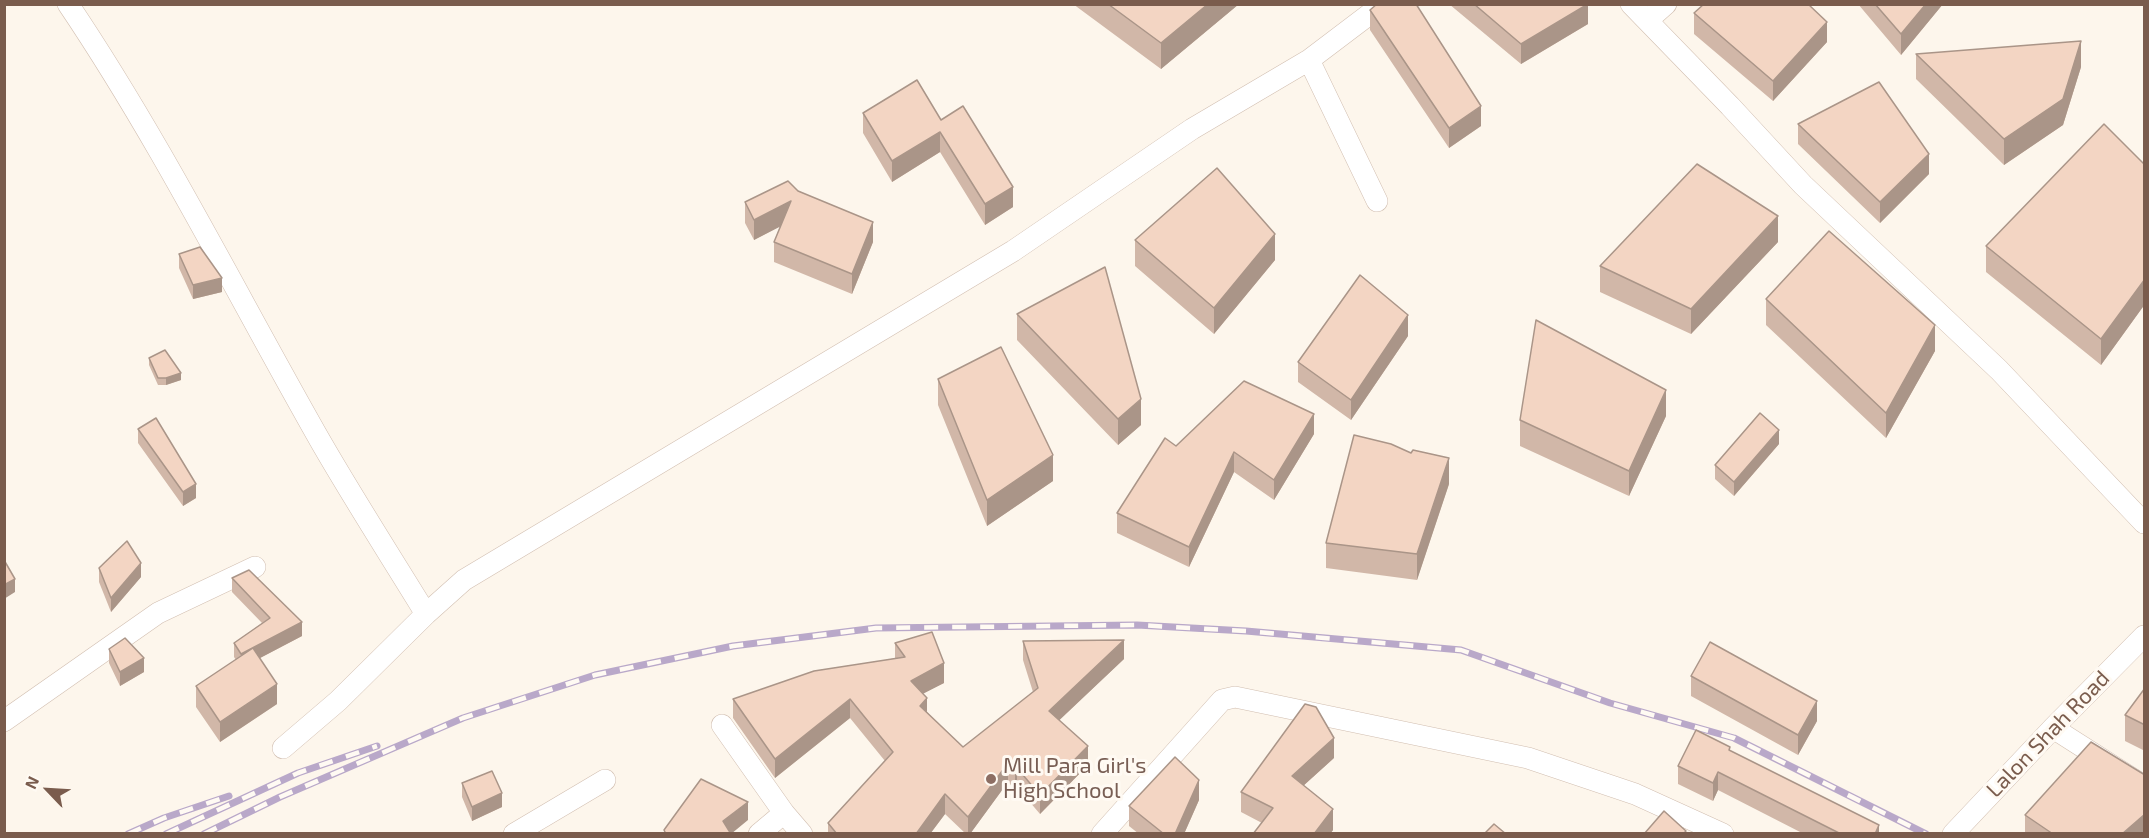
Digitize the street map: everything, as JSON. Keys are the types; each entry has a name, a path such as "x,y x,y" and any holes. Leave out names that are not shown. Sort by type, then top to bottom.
{"street":[{"path":"68,4 105,58 176,178 323,444 426,614"},
{"path":"283,748 338,701 464,580 1013,251 1192,129 1309,60 1383,4"},
{"path":"1631,4 1803,185 1999,370 2145,524"},
{"path":"1648,20 1666,4"},
{"path":"1309,60 1377,201"},
{"path":"4,720 158,613 255,567"},
{"name":"Lalon Shah Road","path":"1953,834 2053,728 2145,636"},
{"path":"1112,830 1222,700 1235,697 1528,758 1635,794 1723,834"},
{"path":"722,725 784,813 802,834"},
{"path":"2053,728 2145,786"},
{"path":"514,834 605,780"},
{"path":"759,834 784,813"}],"building":[{"path":"1108,4 1208,4 1161,43"},
{"path":"1377,4 1416,4 1481,106 1449,128 1370,10"},
{"path":"1474,4 1588,4 1521,44"},
{"path":"1704,4 1808,4 1827,22 1773,81 1694,13"},
{"path":"1875,4 1926,4 1901,34"},
{"path":"2081,41 2063,99 2004,139 1916,54"},
{"path":"917,80 941,120 963,106 1013,187 985,204 940,132 892,161 863,113"},
{"path":"1879,82 1929,154 1880,202 1798,124"},
{"path":"2104,124 2145,165 2145,279 2101,339 1986,246"},
{"path":"1697,164 1778,216 1691,309 1600,266"},
{"path":"1217,168 1275,234 1214,308 1135,240"},
{"path":"788,181 798,191 873,222 852,274 774,242 791,201 754,220 745,202"},
{"path":"1829,231 1935,325 1886,413 1766,299"},
{"path":"200,247 222,278 193,285 179,254"},
{"path":"1105,267 1141,399 1118,419 1017,314"},
{"path":"1360,275 1408,315 1351,400 1298,362"},
{"path":"1536,320 1666,390 1629,471 1520,420"},
{"path":"1001,347 1053,455 987,500 938,379"},
{"path":"165,350 181,373 158,378 149,358"},
{"path":"1244,381 1314,414 1274,480 1234,452 1189,547 1117,513 1165,438 1176,446"},
{"path":"1760,413 1779,430 1734,482 1715,465"},
{"path":"156,418 196,484 183,492 138,429"},
{"path":"1354,435 1391,444 1411,453 1413,450 1449,458 1417,554 1326,543"},
{"path":"127,541 141,563 111,598 99,568"},
{"path":"4,560 15,579 4,585"},
{"path":"249,570 302,622 241,654 234,643 270,618 232,578"},
{"path":"932,632 944,663 911,681 927,698 920,706 963,747 1038,688 1023,641 1124,640 1049,711 1088,746 1040,795 1017,768 1015,770 1008,763 968,817 945,794 916,834 837,834 828,823 893,752 850,699 775,759 733,699 814,671 905,657 895,643"},
{"path":"125,638 144,658 120,672 109,649"},
{"path":"1710,642 1817,701 1798,735 1691,676"},
{"path":"253,648 277,684 220,722 196,686"},
{"path":"2145,688 2145,725 2125,715"},
{"path":"1305,704 1316,707 1334,738 1292,776 1333,809 1314,834 1253,834 1273,808 1241,792"},
{"path":"1696,730 1730,747 1729,750 1879,825 1875,834 1841,834 1718,772 1713,783 1678,766"},
{"path":"2091,742 2145,775 2145,814 2122,834 2053,834 2025,815"},
{"path":"1175,757 1199,780 1175,834 1164,834 1129,806"},
{"path":"492,771 502,793 472,807 462,783"},
{"path":"701,779 748,802 723,821 731,834 666,834 664,830"},
{"path":"1664,811 1686,831 1683,834 1644,834"},
{"path":"1494,824 1506,834 1484,834"}],"railway":[{"path":"204,834 280,797 463,718 595,675 733,646 876,628 1137,625 1246,631 1461,650 1610,703 1734,738 1926,834"},
{"path":"166,834 298,773 377,746"},
{"path":"128,834 164,818 229,796"}],"place":[{"name":"Mill Para Girl's High School","path":"991,779"}]}
